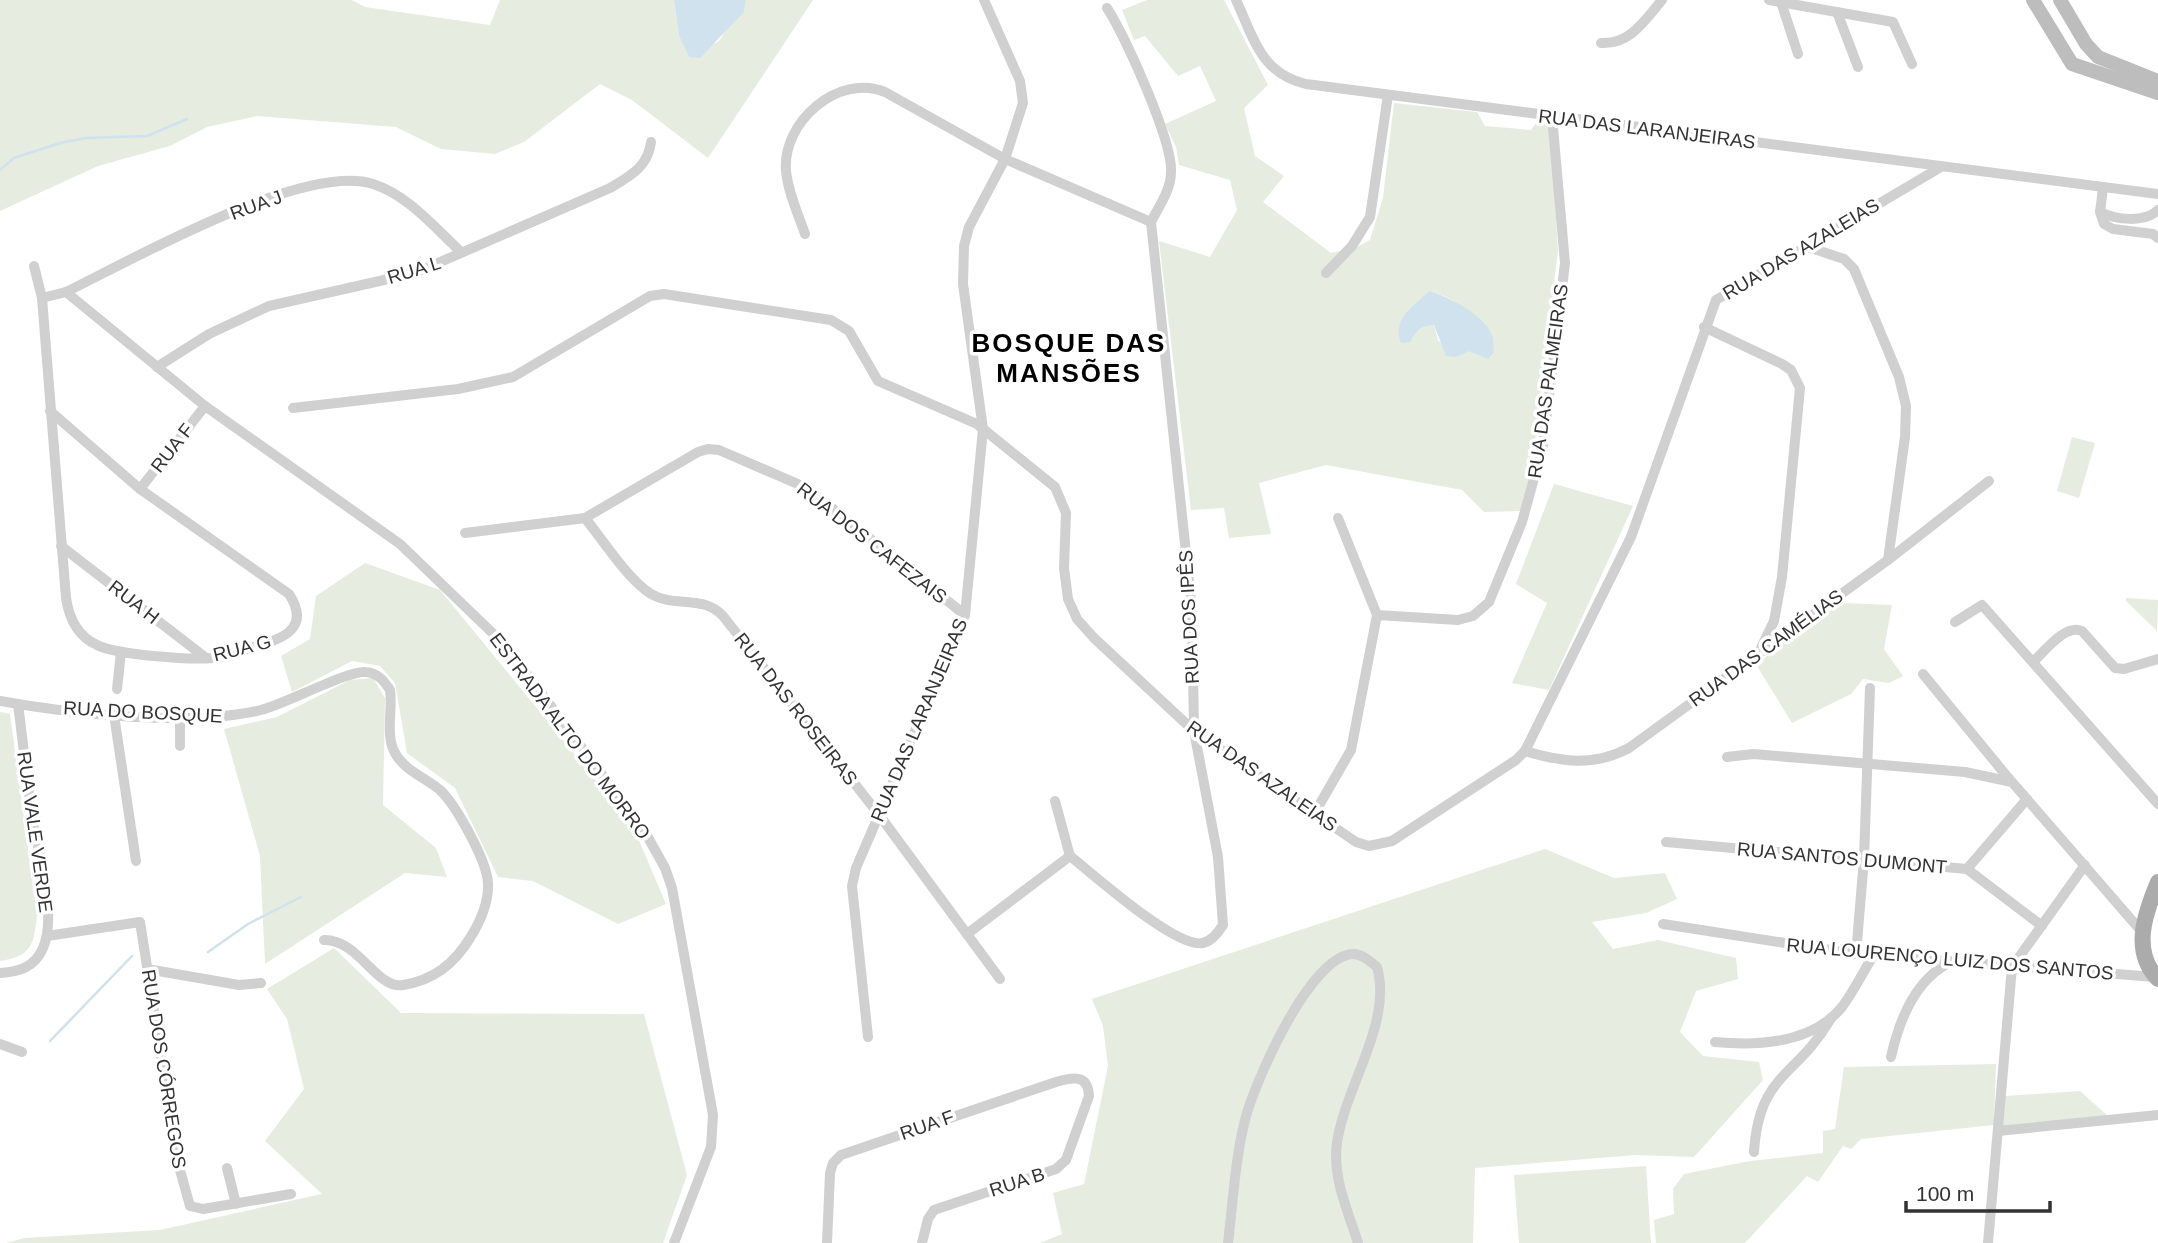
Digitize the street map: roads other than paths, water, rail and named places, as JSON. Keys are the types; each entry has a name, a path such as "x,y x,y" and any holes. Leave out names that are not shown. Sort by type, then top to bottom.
{"main road":[{"path":"2033,0 2072,64 2158,93"},
{"path":"2060,0 2086,44 2098,57 2158,81"},
{"path":"2157,978 2146,960 2142,932 2158,882"}],"street":[{"name":"RUA DAS LARANJEIRAS","path":"868,1037 852,886 856,868 965,615 983,429 962,260 968,227 1005,159 1021,114 1023,93 984,0"},
{"name":"RUA DAS LARANJEIRAS","path":"1236,0 1268,65 1278,74 1306,84 2158,194"},
{"path":"1601,43 1616,42 1630,35 1662,0"},
{"path":"1769,0 1893,22 1912,64"},
{"path":"1781,2 1798,54"},
{"path":"805,234 786,172 788,151 801,121 817,106 853,88 874,88 1005,159 1151,222 1169,183 1171,162 1131,49 1107,8"},
{"path":"1837,12 1858,67"},
{"path":"1326,273 1358,239 1370,217 1388,95"},
{"name":"RUA DAS PALMEIRAS","path":"1377,615 1458,620 1473,616 1489,602 1522,522 1543,446 1565,262 1552,116"},
{"name":"RUA L","path":"157,367 209,334 270,306 415,273 442,264 461,251 610,188 633,174 644,163 650,142"},
{"name":"RUA DAS AZALEIAS","path":"293,408 457,389 513,377 533,368 639,300 664,294 831,320 849,331 878,381 983,429 1046,478 1062,499 1066,513 1064,568 1068,599 1077,620 1194,731 1356,842 1382,845 1415,826 1525,751 1631,537 1704,327 1716,300 1941,167"},
{"name":"RUA J","path":"42,298 66,292 248,206 276,196 351,179 387,189 461,251"},
{"path":"2100,212 2130,218 2156,212 2156,236 2108,227 2101,220 2100,212 2103,188"},
{"path":"2127,231 2130,218"},
{"name":"RUA DOS IPÊS","path":"1070,856 1157,926 1195,943 1211,939 1223,925 1223,898 1194,731 1192,610 1151,222"},
{"path":"1805,246 1844,259 1854,269 1904,392 1905,437 1888,561"},
{"name":"RUA G","path":"34,266 42,298 50,411 61,546 66,598 73,623 98,646 121,652 206,658 224,656 286,636 296,622 294,602 280,586 140,489 50,411"},
{"name":"ESTRADA ALTO DO MORRO","path":"66,292 205,406 400,544 506,646 655,848 672,888 700,1058 713,1115 711,1147 674,1243"},
{"path":"1704,327 1782,364 1796,378 1800,388 1782,578 1774,621 1759,652"},
{"name":"RUA F","path":"140,489 205,406"},
{"name":"RUA DOS CAFEZAIS","path":"465,533 585,518 698,453 708,449 719,450 807,488 965,615"},
{"name":"RUA DAS CAMÉLIAS","path":"1525,751 1571,762 1592,761 1618,754 1888,561 1989,481"},
{"name":"RUA DAS ROSEIRAS","path":"585,518 637,581 653,595 699,602 715,608 880,816 1000,979"},
{"path":"1314,814 1351,750 1377,615 1338,518"},
{"name":"RUA H","path":"61,546 206,658"},
{"path":"1955,622 1982,605 2158,804"},
{"path":"2034,661 2067,631 2075,628 2082,631 2115,668 2124,669 2158,659"},
{"path":"117,689 121,652"},
{"name":"RUA DO BOSQUE","path":"0,701 114,715 231,716 263,710 357,672 376,675 390,690 391,745 397,756 441,792 456,809 487,875 487,897 474,931 454,962 441,972 412,983 400,986 390,982 345,944 324,940"},
{"path":"1923,674 2142,932"},
{"path":"1856,954 1864,859 1870,688"},
{"name":"RUA VALE VERDE","path":"0,973 17,971 31,965 39,956 47,936 46,901 18,704"},
{"path":"114,715 136,861"},
{"path":"180,716 180,746"},
{"path":"1727,757 1754,754 1965,772 2012,782"},
{"path":"1967,869 2027,799"},
{"path":"967,933 1070,856 1055,801"},
{"name":"RUA SANTOS DUMONT","path":"1666,842 1967,869 2042,926"},
{"path":"1988,1243 2012,967 2085,865"},
{"name":"RUA DOS CÓRREGOS","path":"47,936 140,922 187,1200 194,1209 291,1194"},
{"name":"RUA LOURENÇO LUIZ DOS SANTOS","path":"1663,924 1873,956 2157,978"},
{"path":"1228,1243 1245,1122 1256,1083 1276,1040 1321,974 1341,959 1353,954 1366,958 1377,967 1382,1000 1345,1105 1337,1144 1339,1181 1358,1243"},
{"path":"1754,1152 1756,1125 1768,1094 1784,1072 1812,1048 1873,956"},
{"path":"1891,1057 1901,1024 1920,987 1934,971 1952,962"},
{"path":"147,969 239,985 261,983"},
{"path":"1715,1042 1743,1044 1790,1039 1815,1030 1831,1018"},
{"path":"0,1044 22,1052"},
{"name":"RUA F","path":"827,1243 830,1173 833,1163 841,1155 1074,1077 1084,1080 1089,1096"},
{"name":"RUA B","path":"922,1243 928,1219 934,1210 1056,1169 1066,1160 1089,1096"},
{"path":"1997,1131 2158,1115"},
{"path":"227,1168 236,1204"}],"water":[{"path":"674,0 746,0 744,12 700,58 689,57 679,36"},
{"path":"1429,291 1465,307 1488,328 1493,337 1494,352 1488,359 1469,351 1456,357 1446,356 1434,325 1419,330 1410,342 1401,343 1401,320"}],"waterway":[{"path":"0,170 14,158 60,143 86,138 147,136 187,119"},
{"path":"208,952 248,924 301,897"},
{"path":"50,1041 132,956"}],"district":[{"name":"BOSQUE DAS MANSÕES","path":"1069,358"}]}
